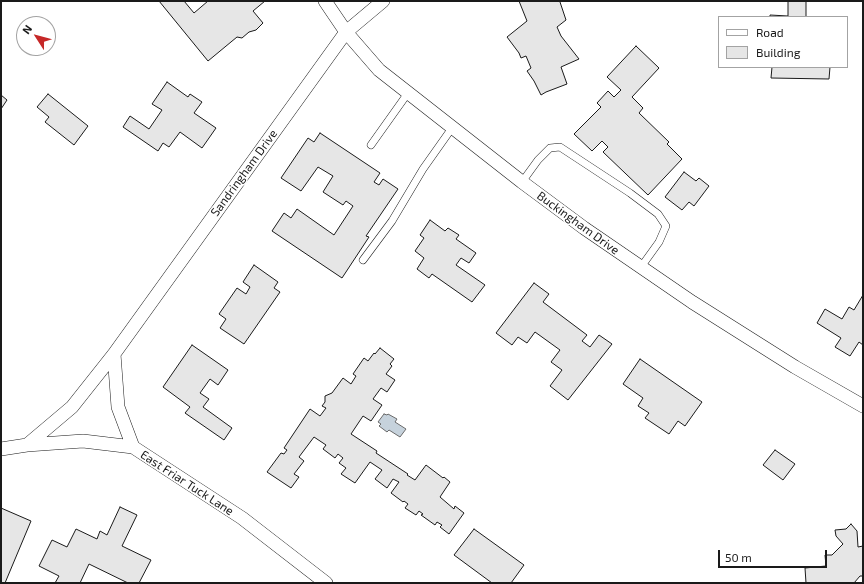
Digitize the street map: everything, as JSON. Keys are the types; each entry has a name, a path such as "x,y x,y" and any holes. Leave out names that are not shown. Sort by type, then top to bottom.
{"street":[{"name":"Buckingham Drive","path":"325,1 346,32 379,70 522,182 584,228 692,302 795,367 863,406"},
{"name":"Sandringham Drive","path":"72,407 114,354 346,32 383,1"},
{"path":"114,354 118,407 133,447"},
{"name":"East Friar Tuck Lane","path":"27,445 72,407"},
{"name":"East Friar Tuck Lane","path":"1,450 27,445 83,441 133,447 242,518 326,583"}],"lane":[{"path":"371,145 408,93"},
{"path":"364,260 392,221 423,169 452,128"},
{"path":"522,182 538,160 550,148 560,146 630,193 658,214 666,226 659,242 641,268"}],"shaded area":[{"path":"384,414 388,414 397,419 395,422 406,429 400,437 389,430 387,432 379,426 381,424 378,422"}],"building":[{"path":"159,1 184,1 194,13 208,1 265,1 253,11 263,23 256,30 249,32 242,38 237,37 208,61"},
{"path":"519,1 561,1 560,2 566,20 557,27 561,36 579,59 561,67 567,84 541,95 527,71 531,68 526,56 521,58 507,37 527,21"},
{"path":"788,1 806,1 806,16 788,16"},
{"path":"636,46 659,68 632,97 643,108 639,113 669,142 667,144 682,159 648,195 603,152 608,147 602,141 592,151 574,134 601,107 597,103 608,91 614,97 621,90 607,77"},
{"path":"772,68 830,68 829,79 771,78"},
{"path":"167,82 188,97 190,94 202,102 194,113 216,128 202,148 180,132 169,147 163,143 158,151 123,127 130,116 149,129 162,110 152,104"},
{"path":"48,94 88,126 74,145 45,122 49,117 37,107"},
{"path":"1,95 7,100 1,109"},
{"path":"320,133 380,173 374,182 379,185 383,179 398,189 366,236 369,237 342,278 272,231 284,213 291,218 297,209 334,235 353,206 346,201 343,205 323,192 333,176 318,167 301,191 281,178 308,138 314,142"},
{"path":"684,172 696,181 699,178 709,186 694,206 689,202 682,210 665,197"},
{"path":"430,220 445,231 448,228 459,235 456,239 476,253 469,263 461,258 456,265 485,285 472,302 432,274 429,278 417,269 424,258 415,251 424,238 420,235"},
{"path":"254,265 278,282 274,288 280,292 244,344 220,328 226,319 219,314 237,288 246,294 250,287 243,282"},
{"path":"534,283 549,294 543,302 587,335 582,341 590,347 599,335 612,344 568,400 550,386 562,370 551,362 560,350 535,332 527,343 518,337 512,345 496,333"},
{"path":"863,295 863,345 859,342 850,356 835,347 841,338 817,323 825,309 842,319 849,307 854,310"},
{"path":"192,345 228,370 218,385 210,379 200,393 209,399 203,407 232,428 224,440 185,413 190,407 163,387"},
{"path":"380,348 394,359 390,364 392,366 386,374 395,380 387,392 381,388 373,399 382,405 371,421 363,416 351,434 377,451 376,453 415,480 426,465 450,482 440,497 454,509 455,506 464,513 449,534 440,527 442,525 437,522 435,525 421,515 423,514 419,511 416,515 405,508 408,504 391,493 399,482 393,479 387,488 375,479 382,470 370,462 355,483 341,474 346,468 339,463 343,458 338,454 335,458 323,449 326,445 314,437 299,457 304,461 294,474 299,477 291,488 267,472 281,453 284,454 287,450 284,448 310,409 320,416 326,408 322,406 325,402 325,396 332,393 343,378 351,384 356,376 353,374 364,358 368,361"},
{"path":"640,359 702,402 685,426 678,421 669,434 645,418 649,413 638,406 643,398 623,384"},
{"path":"775,450 795,464 783,480 763,465"},
{"path":"120,507 137,515 122,546 151,560 139,583 128,583 89,564 80,583 55,583 59,576 39,566 52,540 67,547 76,529 97,539 100,531 107,535"},
{"path":"1,508 31,521 5,583 1,583"},
{"path":"851,524 857,531 858,547 863,546 863,576 860,576 854,583 806,583 805,568 826,566 825,555 832,555 843,544 836,536 835,530 846,529"},
{"path":"474,529 524,565 511,583 492,583 454,555"}]}
